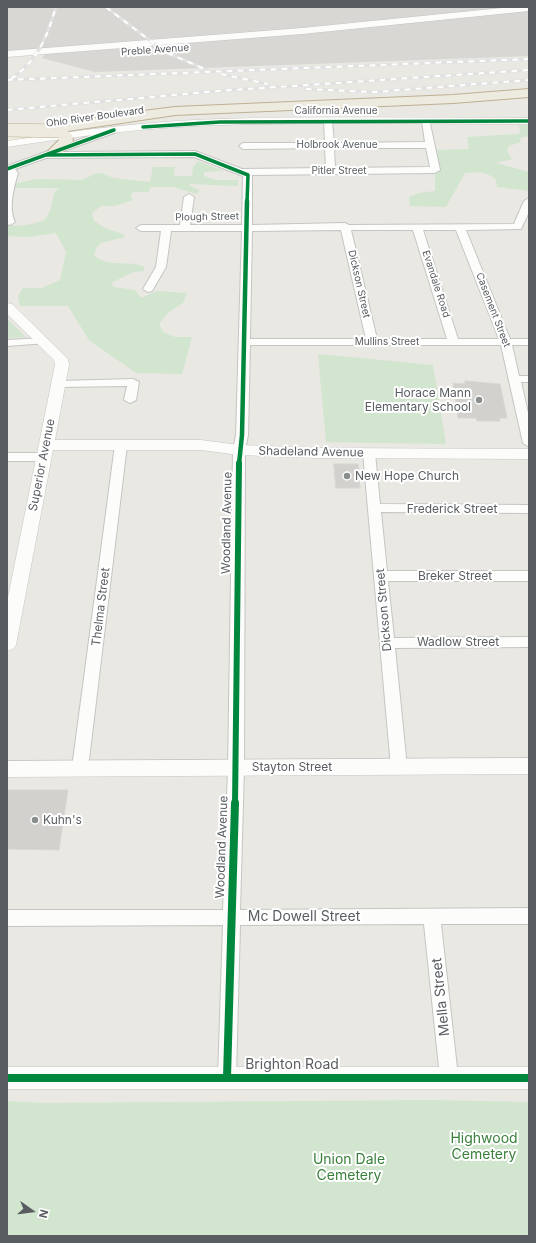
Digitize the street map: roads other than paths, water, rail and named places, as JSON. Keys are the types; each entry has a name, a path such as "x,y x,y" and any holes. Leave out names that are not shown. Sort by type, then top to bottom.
{"highway":[{"path":"7,123 107,111 182,106 427,96 529,89"},
{"path":"7,137 110,119 175,111 453,99 529,93"},
{"name":"Ohio River Boulevard","path":"7,130 89,117 182,106"},
{"path":"7,130 62,133 143,127"},
{"path":"50,153 66,141 62,133"}],"street":[{"name":"Preble Avenue","path":"7,61 27,56 175,46 477,10 529,8"},
{"name":"Preble Avenue","path":"7,54 27,56"},
{"path":"328,121 331,171"},
{"path":"426,121 431,145"},
{"name":"California Avenue","path":"7,144 62,133 220,122 529,121"},
{"path":"8,169 114,130"},
{"name":"Holbrook Avenue","path":"243,146 431,145"},
{"name":"Pitler Street","path":"242,172 435,170 431,145"},
{"path":"50,153 195,154 242,172"},
{"path":"8,169 14,173 8,192 8,218 10,222"},
{"name":"Woodland Avenue","path":"227,1077 236,768 239,450 242,435 248,177 242,172"},
{"path":"185,227 189,197"},
{"name":"Plough Street","path":"141,228 345,226 518,227 529,202"},
{"name":"Dickson Street","path":"345,226 372,342"},
{"name":"Evandale Road","path":"417,226 454,342"},
{"name":"Casement Street","path":"460,227 506,342 529,443"},
{"path":"148,289 161,267 166,228"},
{"name":"Superior Avenue","path":"7,307 61,359 62,365 7,645"},
{"path":"7,343 43,341"},
{"name":"Mullins Street","path":"244,342 529,342"},
{"path":"515,380 529,380"},
{"path":"58,384 133,382 130,400"},
{"name":"Shadeland Avenue","path":"7,457 44,451 122,445 201,445 239,450 369,453 529,454"},
{"name":"Thelma Street","path":"80,768 122,445"},
{"name":"Dickson Street","path":"369,453 399,767"},
{"name":"Frederick Street","path":"375,508 529,509"},
{"name":"Breker Street","path":"381,576 529,576"},
{"name":"Wadlow Street","path":"387,643 529,642"},
{"name":"Stayton Street","path":"7,769 529,766"},
{"name":"Mc Dowell Street","path":"7,918 529,916"},
{"name":"Mella Street","path":"432,917 450,1077"},
{"name":"Brighton Road","path":"7,1078 529,1078"}],"railway":[{"path":"11,79 35,56 45,39 56,7"},
{"path":"106,7 165,52 207,70"},
{"path":"7,80 529,59"},
{"path":"7,110 218,91 529,70"},
{"path":"221,74 268,84"},
{"path":"306,89 375,92 529,80"}],"place":[{"name":"Horace Mann Elementary School","path":"479,400"},
{"name":"New Hope Church","path":"347,476"},
{"name":"Kuhn's","path":"35,820"}],"park label":[{"name":"Highwood Cemetery","path":"484,1148"},
{"name":"Union Dale Cemetery","path":"349,1168"}]}
